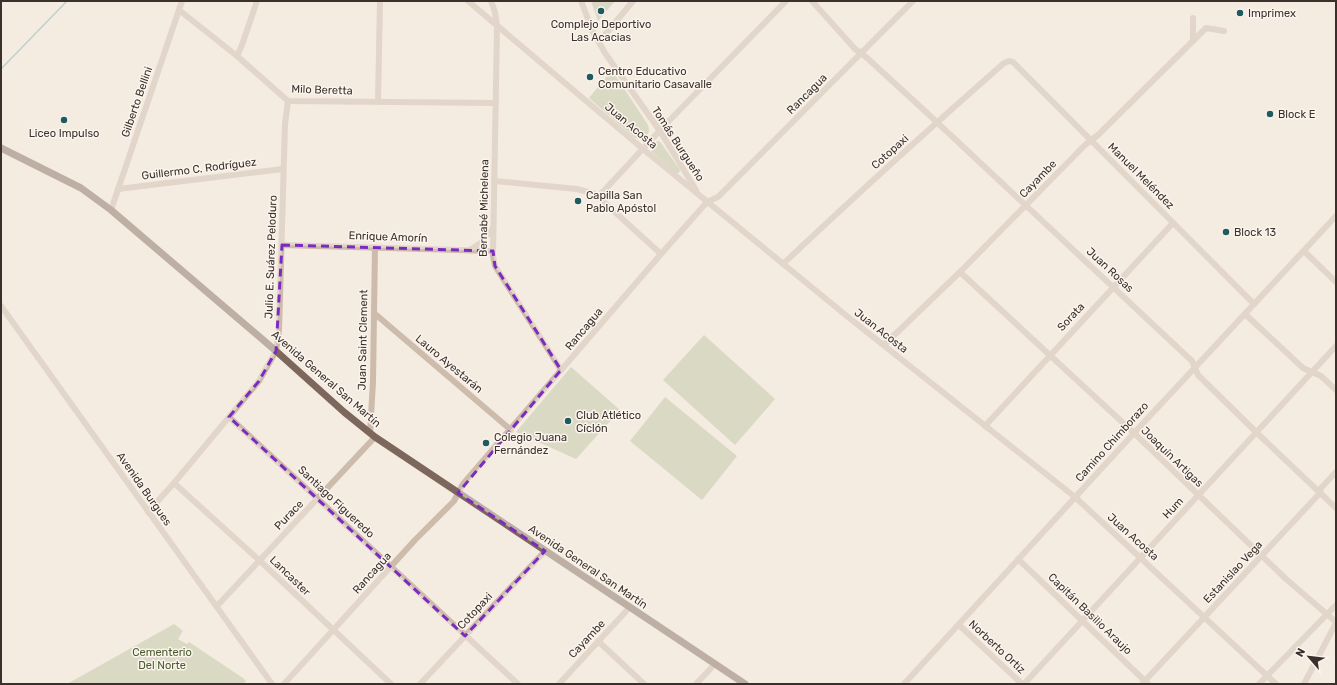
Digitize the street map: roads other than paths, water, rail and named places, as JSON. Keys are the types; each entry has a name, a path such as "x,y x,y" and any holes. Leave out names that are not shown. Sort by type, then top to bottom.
{"main road":[{"name":"Avenida General San Martín","path":"1,148 82,188 111,210 276,351 344,412 373,435 629,608 745,684"}],"street":[{"name":"Gilberto Bellini","path":"111,210 182,1"},
{"path":"237,56 258,1"},
{"path":"378,101 380,1"},
{"name":"Juan Acosta","path":"468,1 707,202 848,317 1075,498 1141,557 1276,684"},
{"name":"Bernabé Michelena","path":"491,1 498,26 493,256 495,266 561,370"},
{"name":"Tomás Burgueño","path":"581,1 593,32 599,42 660,131 698,194"},
{"path":"599,42 633,1"},
{"path":"599,196 786,1"},
{"name":"Juan Rosas","path":"812,1 855,49 937,122 1192,361 1198,375 1336,508"},
{"name":"Rancagua","path":"284,684 391,567 454,501 463,484 707,202 718,197 913,1"},
{"name":"Milo Beretta","path":"179,10 237,56 288,101 496,103"},
{"path":"1192,41 1193,18"},
{"name":"Cayambe","path":"884,345 960,272 1085,145 1098,136 1206,28 1224,31"},
{"name":"Cotopaxi","path":"783,264 842,208 1004,63 1009,61 1013,62"},
{"name":"Manuel Meléndez","path":"1013,62 1254,304"},
{"name":"Julio E. Suárez Peloduro","path":"148,512 259,381 276,351 279,330 285,124 288,101"},
{"name":"Guillermo C. Rodríguez","path":"118,189 284,169"},
{"path":"494,181 576,189 591,192 599,196 661,254"},
{"name":"Camino Chimborazo","path":"904,684 1134,433 1336,216"},
{"name":"Sorata","path":"985,426 1113,286 1173,223"},
{"path":"470,250 482,242 494,228"},
{"name":"Enrique Amorín","path":"282,245 493,250"},
{"name":"Juan Saint Clement","path":"373,435 375,247"},
{"path":"1304,251 1336,282"},
{"name":"Joaquín Artigas","path":"960,272 1134,433 1262,556 1336,623"},
{"name":"Avenida Burgues","path":"1,306 272,684"},
{"name":"Lauro Ayestarán","path":"374,313 511,430"},
{"path":"1245,314 1303,368 1321,376 1336,390"},
{"name":"Hum","path":"1023,684 1336,346"},
{"name":"Santiago Figueredo","path":"229,417 518,684"},
{"name":"Purace","path":"217,606 318,499 373,435"},
{"name":"Estanislao Vega","path":"1145,683 1320,493 1321,488 1336,472"},
{"name":"Lancaster","path":"174,483 259,560 391,684"},
{"name":"Cotopaxi","path":"420,684 545,551"},
{"name":"Capitán Basilio Araujo","path":"1018,559 1145,683"},
{"path":"1259,684 1336,605"},
{"name":"Cayambe","path":"559,684 629,608"},
{"path":"1304,684 1336,623"},
{"name":"Norberto Ortiz","path":"959,625 1023,684"},
{"path":"598,641 644,684"},
{"path":"696,684 715,664"}],"waterway":[{"path":"1,69 67,1"},
{"path":"1,680 2,684"}],"place":[{"name":"Complejo Deportivo Las Acacias","path":"601,11"},
{"name":"Imprimex","path":"1240,13"},
{"name":"Centro Educativo Comunitario Casavalle","path":"590,77"},
{"name":"Block E","path":"1270,114"},
{"name":"Liceo Impulso","path":"64,120"},
{"name":"Capilla San Pablo Apóstol","path":"578,201"},
{"name":"Block 13","path":"1226,232"},
{"name":"Club Atlético Cíclón","path":"568,421"},
{"name":"Colegio Juana Fernández","path":"486,443"}],"park label":[{"name":"Cementerio Del Norte","path":"162,658"}]}
